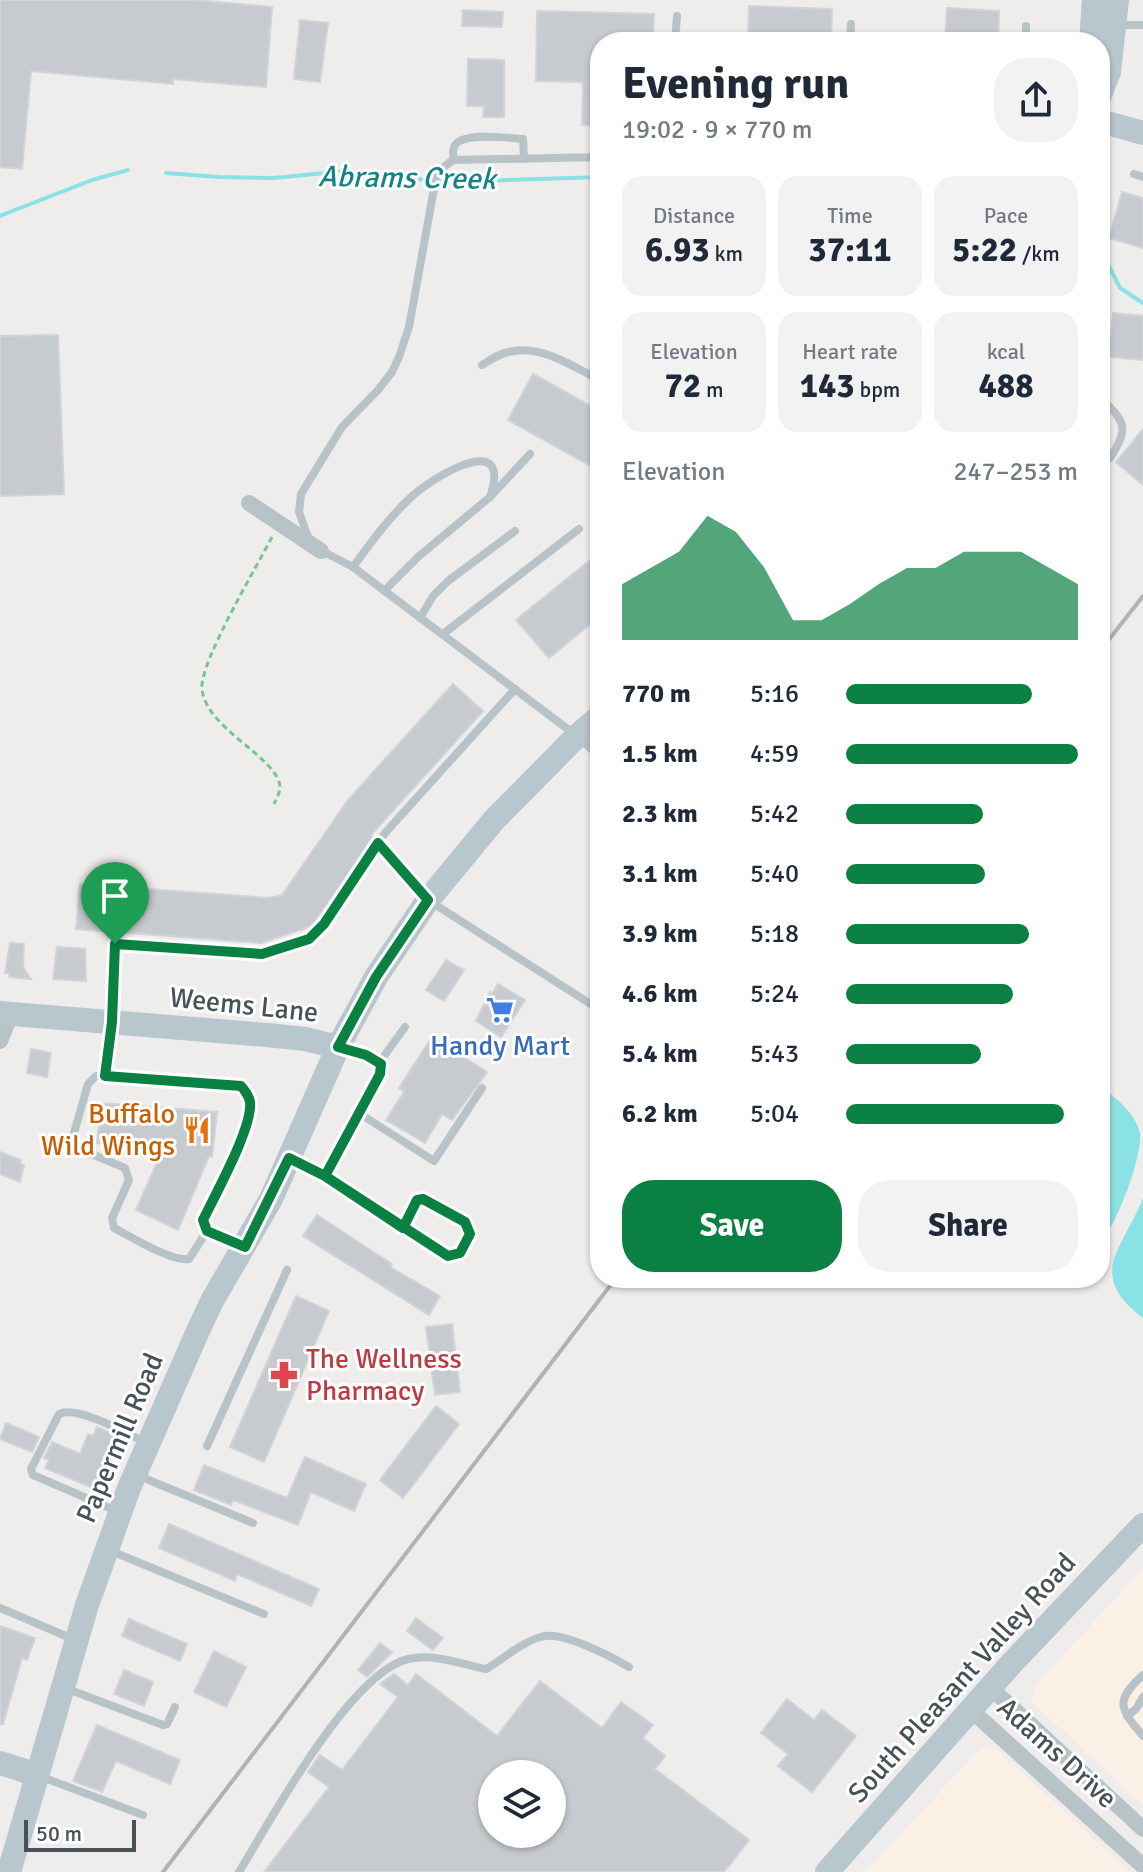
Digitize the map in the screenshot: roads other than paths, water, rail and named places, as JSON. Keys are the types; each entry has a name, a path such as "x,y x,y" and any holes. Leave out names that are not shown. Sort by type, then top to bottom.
{"main road":[{"path":"1092,32 1094,0"},
{"path":"1110,63 1117,0"},
{"path":"1110,124 1143,133"},
{"name":"Papermill Road","path":"9,1872 77,1641 120,1512 212,1301 245,1247 338,1047 376,977 428,900 494,820 590,725"},
{"name":"Weems Lane","path":"6,1014 267,1035 338,1047"},
{"name":"South Pleasant Valley Road","path":"827,1872 991,1688 1143,1525"},
{"path":"0,1763 38,1775"}],"street":[{"path":"249,503 321,551"},
{"path":"0,1041 6,1014"},
{"name":"Adams Drive","path":"991,1688 1143,1829"},
{"name":"Adams Drive","path":"971,1710 1143,1866"}],"lane":[{"path":"676,32 677,16"},
{"path":"851,24 851,32"},
{"path":"1114,25 1143,25"},
{"path":"1026,26 1026,32"},
{"path":"453,160 454,146 460,139 471,137 523,139 524,159"},
{"path":"590,157 453,160 437,172 409,327 399,357 378,390 342,427 301,494 298,506 302,528 321,551 353,567 590,748"},
{"path":"482,365 506,352 526,350 546,353 590,375"},
{"path":"1110,408 1124,427 1122,439 1110,458"},
{"path":"384,591 418,557 490,497 530,454"},
{"path":"353,567 408,500 425,485 450,471 480,460 489,463 496,476 490,497"},
{"path":"443,634 579,529"},
{"path":"420,618 433,596 448,581 515,531"},
{"path":"105,1076 112,1022 115,944 262,954 309,939 324,924 378,843 515,689"},
{"path":"378,843 428,900 590,1004"},
{"path":"325,1176 380,1074 379,1063 405,1027"},
{"path":"338,1047 366,1055 379,1063"},
{"path":"207,1231 186,1260 114,1228 112,1218 129,1174 125,1168 82,1150 72,1140 88,1084 96,1076 241,1086 251,1106 244,1130 203,1220 207,1231 245,1247"},
{"path":"357,1112 434,1161 482,1088"},
{"path":"289,1158 325,1176 403,1228 448,1256 460,1253 470,1234 465,1222 423,1199 417,1200 403,1228"},
{"path":"207,1446 287,1270"},
{"path":"120,1512 33,1475 31,1469 59,1414 66,1411 82,1414 148,1443"},
{"path":"135,1475 253,1523"},
{"path":"106,1549 264,1614"},
{"path":"0,1608 77,1641"},
{"path":"239,1872 295,1777 322,1739 389,1667 407,1659 433,1657 486,1669 537,1637 551,1635 606,1654 629,1667"},
{"path":"1143,1675 1125,1692 1123,1706 1143,1736"},
{"path":"64,1687 163,1725 167,1724 175,1707"},
{"path":"1130,1720 1143,1697"},
{"path":"1130,1720 1143,1708"},
{"path":"1130,1720 1143,1717"},
{"path":"38,1775 143,1815"}],"water":[{"path":"1110,1093 1129,1112 1140,1133 1137,1158 1127,1191 1110,1228"},
{"path":"1143,1198 1143,1318 1116,1288 1112,1274 1119,1247"}],"waterway":[{"name":"Abrams Creek","path":"0,216 92,180 128,170"},
{"name":"Abrams Creek","path":"166,173 274,178 345,171 444,182 590,177"},
{"name":"Abrams Creek","path":"1110,268 1120,288 1143,303"}],"railway":[{"path":"1110,638 1143,596"},
{"path":"163,1872 608,1288"}],"place":[{"name":"Handy Mart","path":"500,1010"},
{"name":"Buffalo Wild Wings","path":"197,1130"},
{"name":"The Wellness Pharmacy","path":"284,1375"}]}
